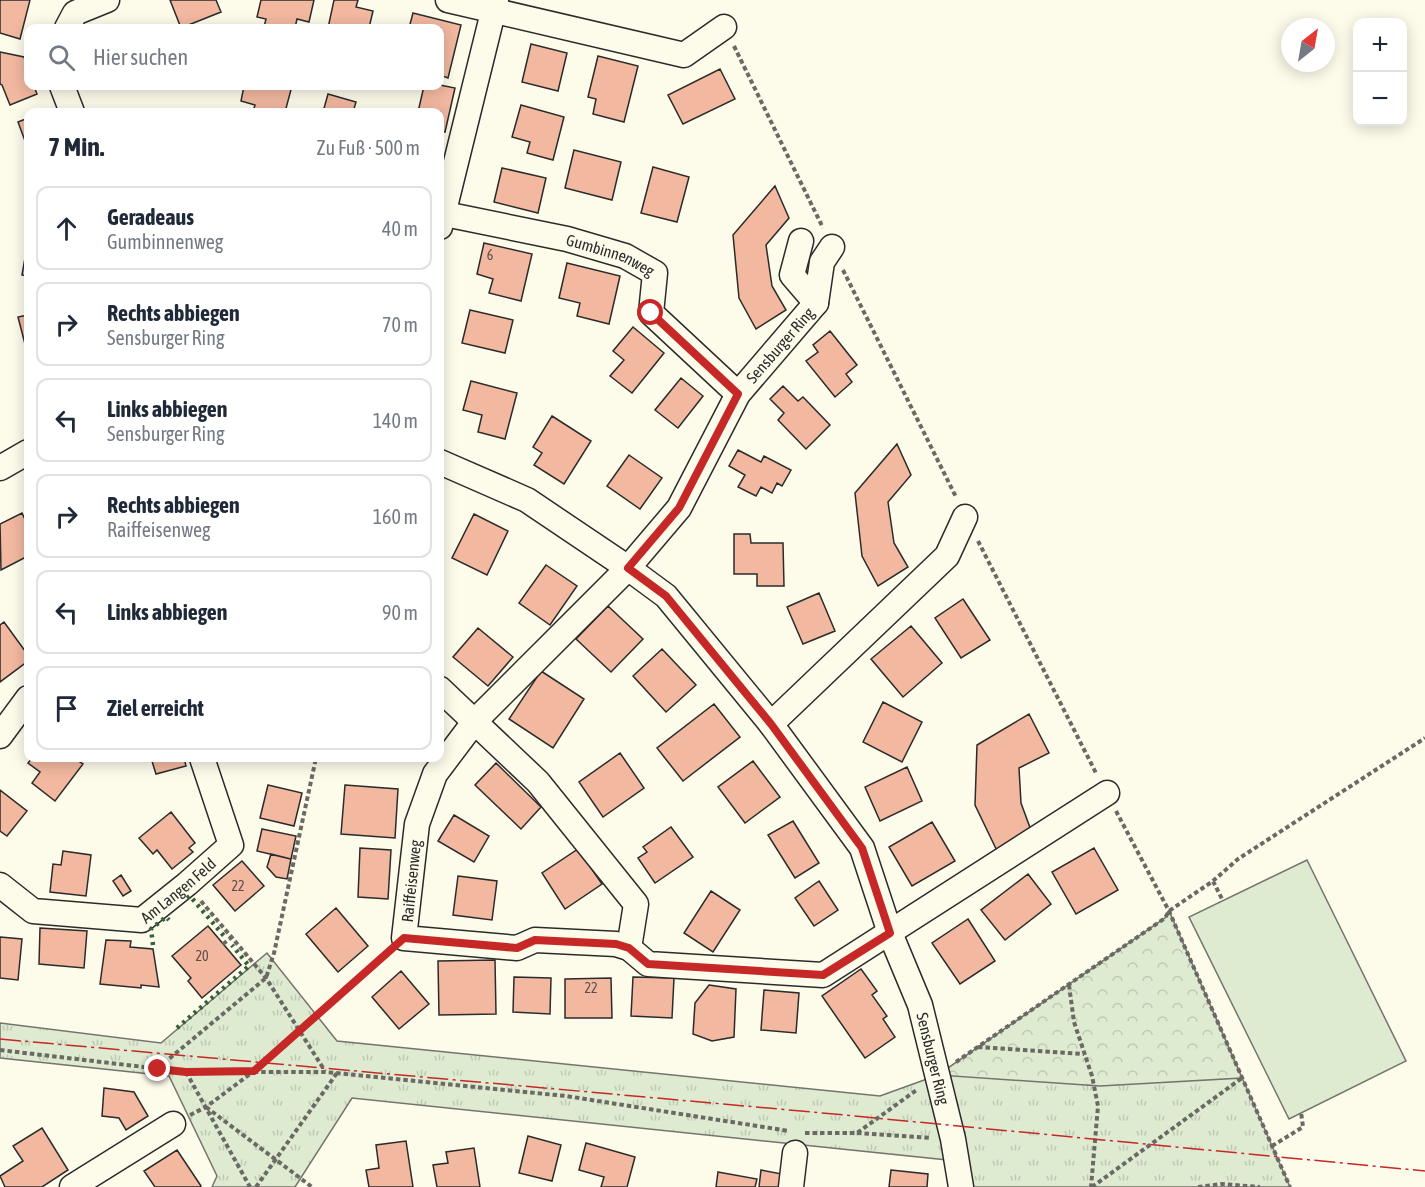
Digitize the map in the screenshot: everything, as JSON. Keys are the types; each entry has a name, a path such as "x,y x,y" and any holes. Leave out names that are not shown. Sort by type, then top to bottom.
{"street":[{"path":"69,24 75,13 108,0"},
{"path":"448,0 494,5 684,55 724,27"},
{"name":"Gumbinnenweg","path":"444,206 494,5"},
{"path":"64,90 70,108"},
{"name":"Gumbinnenweg","path":"444,218 567,239 625,256 655,273 651,313 738,394"},
{"name":"Sensburger Ring","path":"801,241 792,275 816,303"},
{"name":"Sensburger Ring","path":"628,568 679,508 738,394 816,303 822,262 832,247"},
{"path":"0,468 24,454"},
{"name":"Sensburger Ring","path":"444,464 527,500 666,596 771,724 862,848 890,933 920,1005 953,1139 961,1187"},
{"path":"771,724 947,556 966,517"},
{"name":"Raiffeisenweg","path":"628,568 475,721 435,774 417,824 404,938 517,948 535,940 616,944 629,948 648,964 823,975 890,933"},
{"path":"444,693 538,782 636,904 629,948"},
{"path":"0,735 24,703"},
{"name":"Am Langen Feld","path":"0,885 33,911 142,920 231,845 203,762"},
{"path":"890,933 1107,793"},
{"path":"72,1187 173,1125"},
{"path":"791,1187 795,1153"}],"path":[{"path":"724,27 966,517 1169,910 1290,1187"},
{"path":"857,1133 977,1047 1165,918 1169,910 1213,881 1238,859 1425,738"},
{"path":"158,1069 266,978 274,953 315,762"},
{"path":"1213,881 1223,901"},
{"path":"187,884 266,978 325,1072"},
{"path":"223,944 232,937"},
{"path":"206,1107 254,1071 404,938"},
{"path":"1069,985 1074,1022 1092,1077 1098,1106 1091,1187 1242,1078"},
{"path":"977,1047 1084,1054"},
{"path":"0,1050 186,1072 325,1072 566,1096 798,1133 857,1133 953,1139"},
{"path":"186,1072 250,1187"},
{"path":"256,1187 337,1073"},
{"path":"206,1107 312,1187"},
{"path":"1272,1146 1304,1127 1301,1113"},
{"path":"1197,1187 1222,1184 1260,1187"}],"green space":[{"path":"1307,860 1406,1061 1289,1119 1189,917"},
{"path":"1169,911 1290,1187 961,1187 957,1161 352,1098 295,1187 212,1187 217,1176 169,1076 0,1058 0,1023 161,1043 267,953 337,1041 880,1096 938,1075 1165,918"},
{"path":"1169,911 1242,1078 1100,1086 938,1075 1165,918"}],"building":[{"path":"0,0 30,0 20,39 0,33"},
{"path":"170,0 216,0 221,12 191,24 179,24"},
{"path":"261,0 314,0 309,22 297,19 296,24 265,24 266,19 257,17"},
{"path":"334,0 358,0 356,7 373,11 370,24 329,24"},
{"path":"413,13 461,25 448,78 444,76 444,24 410,24"},
{"path":"531,44 567,53 558,91 522,82"},
{"path":"0,52 24,57 24,90 36,90 37,94 10,105 0,84"},
{"path":"598,56 638,66 624,122 593,114 596,99 588,97"},
{"path":"720,69 735,99 683,124 668,95"},
{"path":"444,86 455,88 445,132 444,108 419,108 423,90 444,90"},
{"path":"243,90 291,90 286,108 254,108 255,105 241,101"},
{"path":"328,94 356,102 354,108 324,108"},
{"path":"521,105 564,117 553,160 527,153 530,142 512,137"},
{"path":"24,120 24,138 18,122"},
{"path":"574,150 621,162 612,200 565,188"},
{"path":"653,167 689,177 677,222 641,213"},
{"path":"502,168 546,178 538,213 494,202"},
{"path":"775,186 789,218 766,245 772,286 786,310 756,329 739,298 733,235"},
{"path":"484,243 532,254 521,301 489,293 493,279 477,274"},
{"path":"567,263 620,276 609,324 577,316 580,303 559,298"},
{"path":"470,310 513,320 505,353 462,343"},
{"path":"24,316 24,340 18,317"},
{"path":"633,327 664,353 632,393 610,376 624,360 613,351"},
{"path":"830,331 857,365 846,374 852,382 835,397 806,361 818,352 813,345"},
{"path":"681,378 703,396 678,428 655,410"},
{"path":"471,381 517,393 505,439 478,432 482,415 463,410"},
{"path":"783,386 798,401 803,397 830,425 806,449 778,420 784,413 770,399"},
{"path":"552,416 591,441 564,484 534,465 542,453 533,447"},
{"path":"897,444 911,475 888,502 894,543 908,567 878,586 862,556 855,493"},
{"path":"738,450 761,462 764,456 791,470 782,486 777,483 772,493 761,487 756,496 738,487 745,475 729,466"},
{"path":"629,455 662,478 640,509 607,486"},
{"path":"22,513 24,517 24,558 1,570 0,524"},
{"path":"474,514 508,531 487,575 452,558"},
{"path":"734,534 750,534 751,543 783,543 784,586 757,586 757,574 734,574"},
{"path":"546,565 577,586 550,625 519,603"},
{"path":"819,593 835,631 803,644 787,607"},
{"path":"963,599 990,640 961,658 935,618"},
{"path":"608,606 643,639 611,672 576,639"},
{"path":"4,622 24,650 24,664 0,682 0,625"},
{"path":"911,626 942,663 903,697 871,659"},
{"path":"478,628 513,657 488,686 453,657"},
{"path":"662,649 696,685 666,712 633,676"},
{"path":"541,671 584,699 553,748 509,719"},
{"path":"883,702 922,722 902,762 863,742"},
{"path":"714,704 740,737 683,781 657,748"},
{"path":"1029,714 1049,753 1019,768 1021,803 1032,833 999,855 975,805 977,745"},
{"path":"620,753 644,788 603,817 579,782"},
{"path":"753,761 780,797 745,823 718,787"},
{"path":"80,762 83,764 55,801 32,783 40,772 28,763"},
{"path":"152,762 185,762 186,766 156,774"},
{"path":"496,763 541,807 521,829 475,785"},
{"path":"907,767 922,801 880,821 865,787"},
{"path":"268,785 302,793 294,826 260,818"},
{"path":"345,785 398,789 395,838 341,834"},
{"path":"0,790 27,811 7,836 0,831"},
{"path":"171,812 195,843 189,848 193,852 172,869 157,850 153,854 139,838"},
{"path":"454,815 489,836 474,862 438,841"},
{"path":"793,821 819,863 795,878 768,835"},
{"path":"932,822 955,861 912,886 889,847"},
{"path":"671,827 693,857 655,883 638,858 647,852 643,847"},
{"path":"262,829 296,836 291,859 257,851"},
{"path":"360,848 391,850 388,899 358,897"},
{"path":"1094,848 1118,890 1076,914 1052,872"},
{"path":"578,849 602,884 565,909 542,873"},
{"path":"63,851 91,855 86,896 50,892 53,864 61,865"},
{"path":"271,854 291,859 287,879 276,877 267,867"},
{"path":"242,861 264,886 235,911 213,885"},
{"path":"1028,874 1051,904 1005,940 981,910"},
{"path":"121,875 131,891 123,896 113,881"},
{"path":"458,876 497,881 492,920 453,915"},
{"path":"819,881 838,910 814,926 795,898"},
{"path":"711,891 740,910 713,952 684,933"},
{"path":"336,908 368,946 338,972 306,934"},
{"path":"968,919 995,961 960,984 932,943"},
{"path":"208,926 241,965 202,998 188,981 191,978 172,956"},
{"path":"40,928 87,931 84,968 39,964"},
{"path":"0,937 22,939 18,980 0,978"},
{"path":"106,940 131,941 130,947 153,949 159,987 141,985 141,988 100,984"},
{"path":"495,960 496,1014 439,1015 438,961"},
{"path":"861,969 877,991 872,995 887,1016 883,1019 895,1037 865,1058 822,996"},
{"path":"401,971 429,1004 399,1029 372,997"},
{"path":"514,977 551,978 550,1014 513,1012"},
{"path":"633,977 674,978 672,1018 631,1016"},
{"path":"611,978 612,1018 565,1018 565,979"},
{"path":"709,985 736,989 734,1037 712,1041 693,1034 695,1003"},
{"path":"764,990 799,993 796,1033 761,1030"},
{"path":"104,1088 134,1092 148,1116 126,1130 119,1118 102,1116"},
{"path":"42,1128 68,1170 42,1187 5,1187 0,1176 23,1161 13,1146"},
{"path":"528,1136 561,1145 552,1181 519,1173"},
{"path":"406,1141 413,1187 369,1187 366,1170 379,1168 376,1145"},
{"path":"586,1143 635,1157 627,1187 601,1187 604,1177 579,1170"},
{"path":"474,1148 480,1187 437,1187 433,1165 448,1163 446,1152"},
{"path":"177,1150 200,1187 155,1187 144,1171"},
{"path":"761,1170 782,1174 780,1187 759,1187"},
{"path":"891,1170 928,1174 927,1187 889,1187"},
{"path":"718,1172 757,1179 755,1187 716,1187"}],"hedge":[{"path":"187,898 190,896 224,936"},
{"path":"153,945 151,929 166,917 169,920"},
{"path":"177,1028 249,966 232,945"}],"power":[{"path":"0,1039 834,1114 1425,1171"}],"route":[{"path":"158,1069 186,1072 254,1071 404,938 517,948 535,940 616,944 629,948 648,964 823,975 890,933 862,848 771,724 666,596 628,568 679,508 738,394 651,313"}]}
